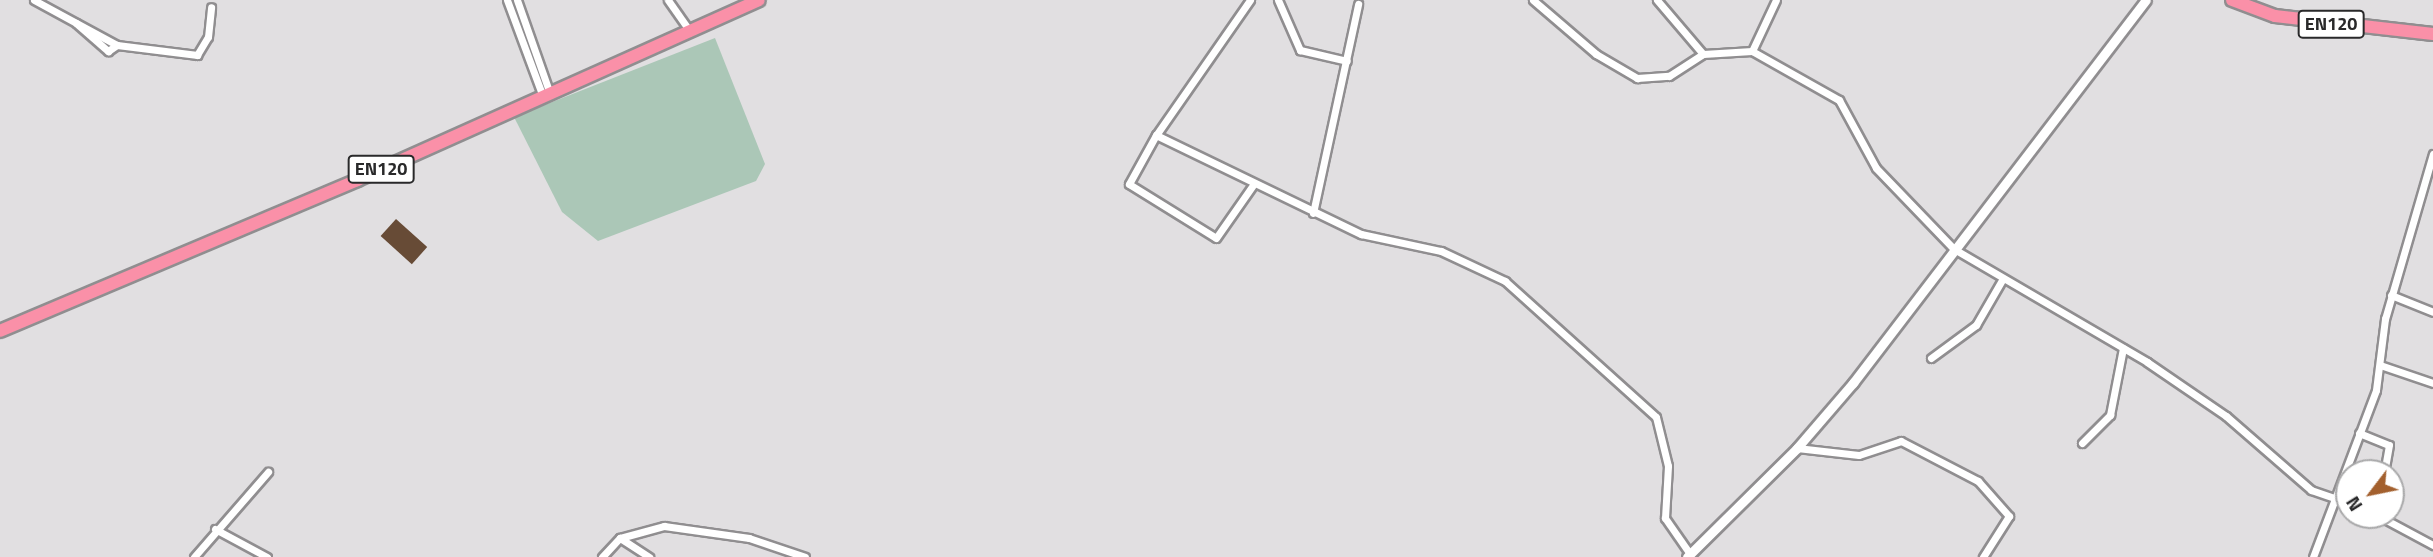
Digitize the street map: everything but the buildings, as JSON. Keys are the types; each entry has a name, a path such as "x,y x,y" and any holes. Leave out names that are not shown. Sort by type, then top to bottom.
{"highway":[{"name":"EN120","path":"0,331 332,191 759,0"},
{"name":"EN120","path":"2232,0 2275,16 2433,34"}],"street":[{"path":"34,0 117,45 197,55 208,37 211,7"},
{"path":"507,0 546,93"},
{"path":"517,0 546,93"},
{"path":"668,0 690,32"},
{"path":"1250,0 1156,135 1130,179 1132,190 1216,238 1253,185"},
{"path":"1278,0 1300,50 1308,56 1347,61"},
{"path":"1533,0 1596,54 1637,78 1670,76 1703,54 1752,51 1846,105 1875,168 1954,249 2002,280 2123,348 2226,416 2311,490 2334,496"},
{"path":"1657,0 1703,54"},
{"path":"1752,51 1776,0"},
{"path":"1156,135 1253,185 1361,233 1441,251 1505,281 1594,365 1643,402 1665,438 1665,518 1688,556 1797,448 2146,0"},
{"path":"1314,213 1358,4"},
{"path":"2314,557 2334,496 2376,390 2391,295 2433,154"},
{"path":"1931,358 1976,325 2002,280"},
{"path":"2391,295 2433,312"},
{"path":"2082,443 2110,415 2123,348"},
{"path":"2379,365 2433,383"},
{"path":"2358,433 2389,445 2386,459"},
{"path":"1797,448 1859,455 1901,441 1978,481 2010,516 1983,557"},
{"path":"194,557 215,529 268,472"},
{"path":"603,557 620,538 664,526 749,538 805,557"},
{"path":"215,529 267,557"},
{"path":"2403,529 2433,545"},
{"path":"620,538 649,557"}],"green space":[{"path":"715,38 765,164 756,181 598,241 562,212 514,117"}]}
